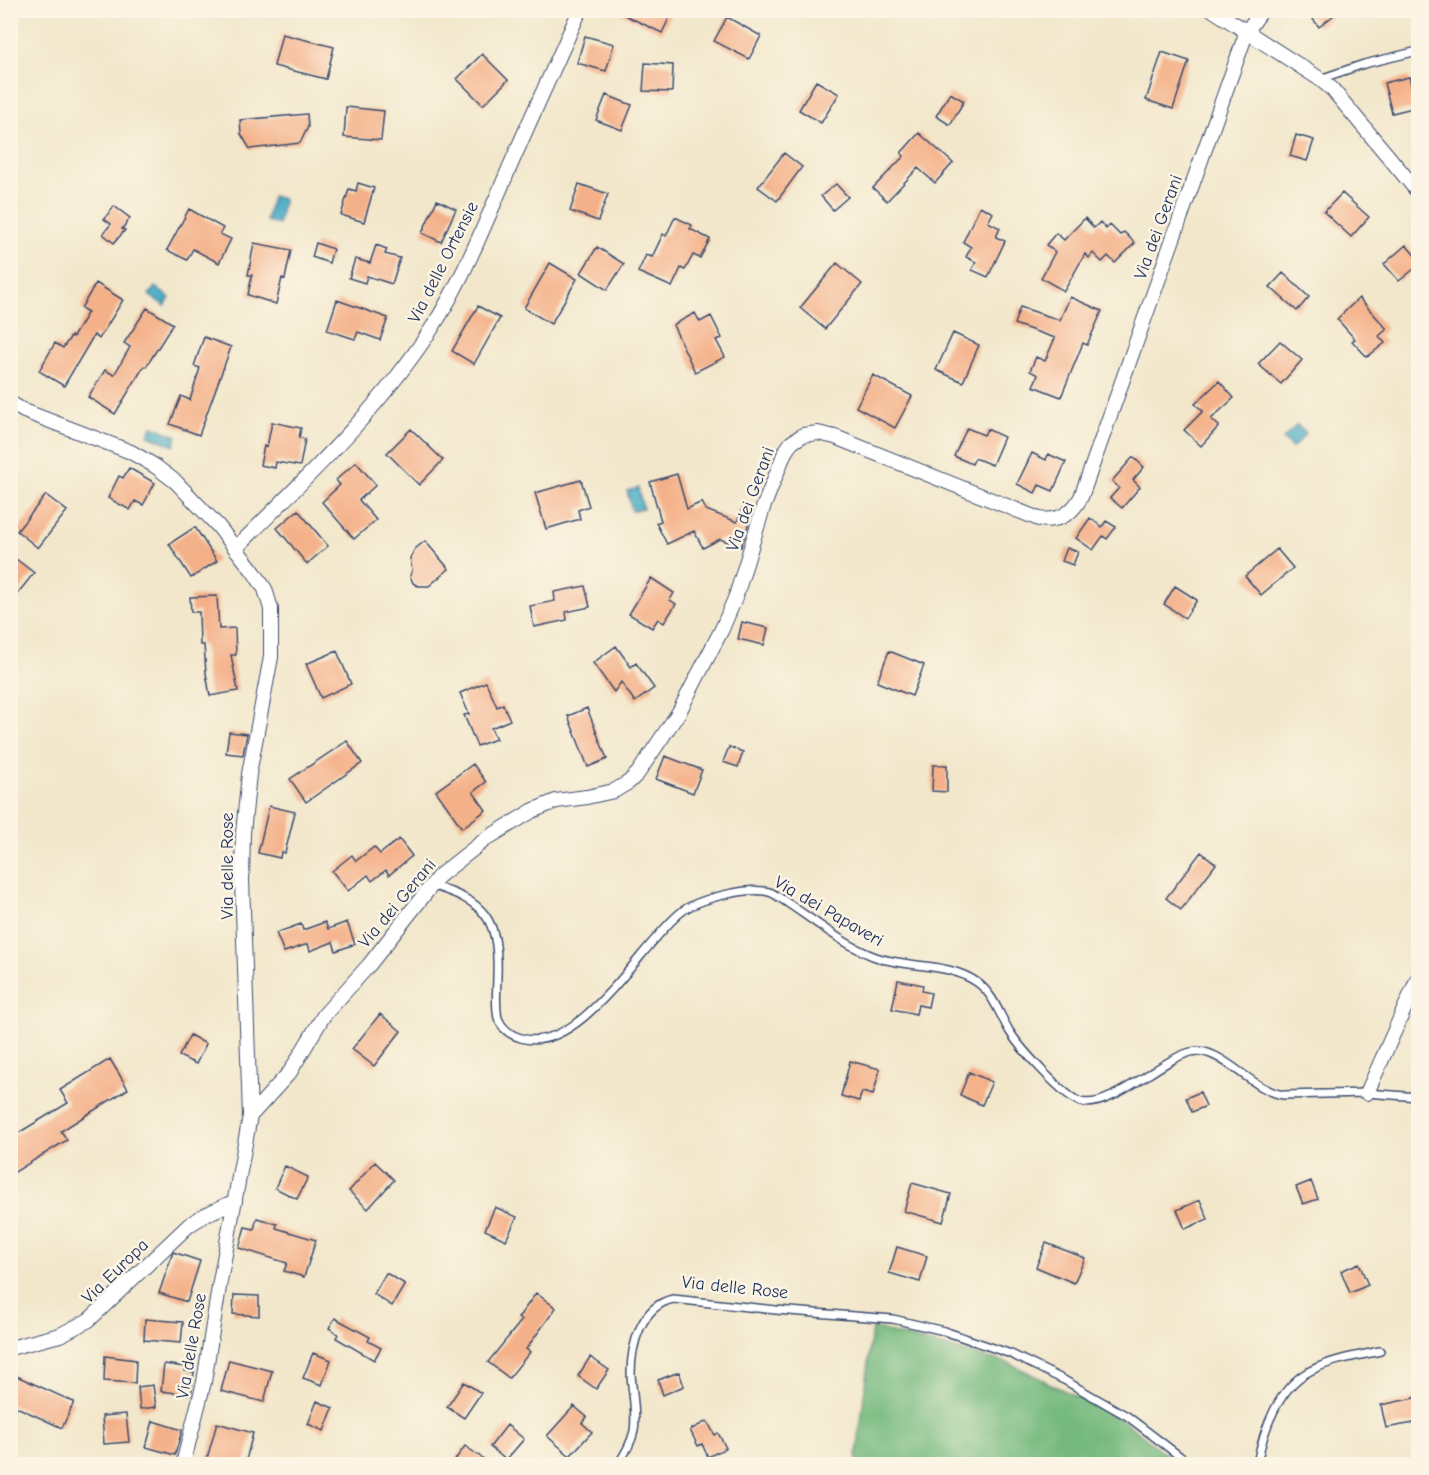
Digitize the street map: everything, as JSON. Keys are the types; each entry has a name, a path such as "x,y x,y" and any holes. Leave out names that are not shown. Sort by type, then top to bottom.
{"street":[{"name":"Via delle Ortensie","path":"236,548 354,429 432,329 471,256 580,10"},
{"path":"1213,10 1320,79 1345,103 1419,192"},
{"name":"Via dei Gerani","path":"250,1116 284,1081 320,1020 364,971 430,885 476,846 526,814 556,801 587,797 614,790 629,782 642,768 679,712 723,629 775,476 785,452 798,437 813,433 835,437 1039,519 1054,520 1067,515 1073,509 1084,486 1247,31 1262,10"},
{"name":"Via delle Rose","path":"10,403 30,414 116,446 155,466 184,488 236,548 261,582 272,615 268,674 249,774 243,833 242,880 250,1116 204,1382 183,1464"},
{"path":"1367,1093 1419,978"},
{"name":"Via Europa","path":"10,1348 60,1335 83,1325 101,1311 189,1225 235,1201"}],"lane":[{"path":"1320,79 1364,64 1419,51"},
{"name":"Via dei Papaveri","path":"430,885 461,895 477,906 488,920 497,949 498,1018 501,1027 508,1033 524,1039 553,1036 567,1030 586,1016 651,942 683,910 722,896 758,890 772,893 848,943 875,957 950,971 979,984 994,1002 1019,1045 1065,1093 1082,1102 1102,1100 1178,1057 1196,1051 1217,1057 1255,1084 1274,1093 1367,1093 1419,1097"},
{"name":"Via delle Rose","path":"618,1464 628,1448 633,1432 635,1418 631,1370 636,1343 649,1312 659,1304 674,1299 914,1323 944,1331 1011,1354 1057,1376 1108,1404 1140,1425 1190,1464"},
{"path":"1257,1464 1263,1435 1269,1421 1284,1395 1296,1381 1320,1366 1380,1351"}],"green space":[{"path":"872,1328 1011,1364 1121,1419 1178,1464 856,1464"}],"water":[{"path":"272,196 284,199 278,224 266,221"},
{"path":"155,287 170,298 165,306 149,295"},
{"path":"1297,425 1306,434 1292,448 1283,439"},
{"path":"152,426 177,436 174,446 148,435"},
{"path":"638,488 643,508 632,511 627,491"}],"building":[{"path":"614,10 673,10 662,33"},
{"path":"1306,10 1340,10 1319,27"},
{"path":"727,17 761,36 749,59 714,41"},
{"path":"282,34 334,47 326,79 274,66"},
{"path":"585,36 614,44 606,71 577,63"},
{"path":"1162,52 1189,61 1173,109 1146,100"},
{"path":"482,54 508,80 483,105 457,79"},
{"path":"645,63 673,65 672,92 643,91"},
{"path":"1409,77 1417,107 1392,113 1384,83"},
{"path":"816,81 839,94 821,123 799,110"},
{"path":"950,93 964,101 950,125 936,116"},
{"path":"606,95 632,105 622,130 596,120"},
{"path":"346,107 384,111 381,140 344,137"},
{"path":"307,114 308,127 300,143 250,149 241,134 240,120"},
{"path":"919,133 953,163 935,183 918,168 887,201 873,188 904,156 901,153"},
{"path":"1296,135 1314,140 1307,161 1290,156"},
{"path":"784,153 802,167 777,201 758,187"},
{"path":"358,183 374,188 364,222 341,215 349,189 356,191"},
{"path":"579,184 608,194 598,221 570,211"},
{"path":"836,184 848,197 833,210 821,196"},
{"path":"1342,193 1369,217 1351,237 1324,212"},
{"path":"437,200 456,209 441,242 422,233"},
{"path":"114,206 130,218 122,229 125,230 114,243 103,234 111,224 104,219"},
{"path":"980,206 993,213 988,222 1000,228 996,237 1005,241 988,277 972,270 976,262 966,257 971,247 963,242"},
{"path":"189,209 223,228 220,234 231,239 219,263 193,249 187,260 167,250"},
{"path":"675,217 692,225 690,229 710,239 700,258 693,255 685,270 681,268 672,287 638,272 646,255 652,257 663,234 666,236"},
{"path":"1085,218 1094,228 1100,222 1106,229 1110,225 1120,235 1124,232 1135,243 1115,263 1108,256 1102,262 1093,253 1089,258 1085,254 1064,291 1041,278 1055,252 1046,245 1056,233 1064,240"},
{"path":"254,243 291,250 285,279 282,278 276,304 248,295 252,275 248,275"},
{"path":"316,243 333,249 329,263 312,257"},
{"path":"376,245 387,249 385,254 400,258 392,284 367,276 365,283 349,278 355,259 370,263"},
{"path":"1406,245 1419,260 1419,265 1399,281 1384,264"},
{"path":"597,247 624,264 607,290 581,273"},
{"path":"550,263 577,279 551,324 524,308"},
{"path":"837,263 862,284 825,329 800,308"},
{"path":"1283,273 1309,297 1297,311 1270,287"},
{"path":"96,283 123,300 99,339 94,335 64,386 39,371 55,343 63,348 71,336 73,337 88,312 81,308"},
{"path":"1070,297 1102,311 1087,345 1083,343 1061,397 1033,386 1038,375 1030,371 1036,357 1045,361 1055,338 1014,324 1020,307 1060,320"},
{"path":"1359,298 1387,329 1379,336 1385,343 1367,357 1352,341 1355,339 1337,319"},
{"path":"337,300 388,318 380,340 358,332 355,339 327,330"},
{"path":"478,306 500,318 474,364 452,351"},
{"path":"147,308 173,324 115,414 88,397 105,370 114,375 130,347 124,343"},
{"path":"695,313 700,322 711,316 722,338 716,340 725,357 695,372 673,325"},
{"path":"953,333 979,345 963,382 936,370"},
{"path":"204,337 231,347 199,435 170,424 181,396 190,400 200,368 194,366"},
{"path":"1280,341 1302,360 1281,384 1258,364"},
{"path":"873,375 912,396 895,428 856,407"},
{"path":"1219,381 1234,398 1211,419 1219,426 1201,446 1184,430 1203,411 1195,404"},
{"path":"272,422 301,428 299,438 305,439 300,466 276,462 275,468 260,465 264,446 267,447"},
{"path":"967,428 984,435 987,429 1004,437 992,465 975,458 972,464 954,456"},
{"path":"411,429 443,460 419,485 387,453"},
{"path":"1032,453 1046,460 1048,454 1066,462 1053,491 1039,485 1035,493 1017,484"},
{"path":"1133,457 1144,467 1133,480 1140,487 1122,508 1110,498 1119,488 1112,481"},
{"path":"356,462 376,485 359,500 376,520 354,539 322,502 340,485 336,480"},
{"path":"129,468 155,483 143,505 135,501 130,510 108,498 119,476 123,478"},
{"path":"677,474 687,509 702,502 706,510 737,522 742,509 752,513 741,547 720,539 703,548 694,531 667,544 656,523 661,521 650,482"},
{"path":"581,480 589,506 578,510 580,519 546,529 535,493"},
{"path":"46,495 67,511 38,548 17,531"},
{"path":"298,510 328,546 307,564 277,528"},
{"path":"1090,518 1102,527 1106,521 1116,527 1107,539 1103,536 1093,550 1076,538"},
{"path":"195,527 217,561 191,578 169,544"},
{"path":"425,541 449,569 429,586 418,586 413,583 410,576 412,570 410,558 415,549"},
{"path":"1067,548 1078,552 1073,565 1062,561"},
{"path":"1277,549 1293,568 1261,595 1245,576"},
{"path":"16,559 34,573 10,603 10,566"},
{"path":"651,578 674,593 670,600 676,604 664,623 658,619 652,628 629,614"},
{"path":"585,586 590,607 566,612 567,620 534,627 530,606 555,601 554,592"},
{"path":"1175,586 1197,600 1185,618 1164,604"},
{"path":"217,596 219,629 235,628 236,655 231,655 238,691 210,696 204,645 200,645 199,612 191,612 190,597"},
{"path":"742,622 768,628 764,645 738,639"},
{"path":"616,646 631,667 636,663 654,688 635,702 621,682 614,692 593,663"},
{"path":"337,651 351,684 321,698 306,664"},
{"path":"889,651 924,665 912,696 877,682"},
{"path":"486,682 497,707 503,704 510,720 491,728 496,739 477,746 464,715 469,714 460,693"},
{"path":"587,708 607,759 588,767 568,716"},
{"path":"229,732 247,734 243,755 226,753"},
{"path":"347,741 362,763 306,802 290,779"},
{"path":"729,747 743,752 738,767 723,762"},
{"path":"665,756 702,770 693,793 656,779"},
{"path":"473,764 486,782 473,792 486,810 462,828 436,791"},
{"path":"933,765 947,765 947,792 932,791"},
{"path":"269,806 295,812 285,853 281,852 280,858 258,853"},
{"path":"399,839 412,856 389,875 386,870 372,881 368,875 348,891 332,871 352,855 356,861 374,847 380,854"},
{"path":"1201,852 1216,864 1181,910 1166,898"},
{"path":"325,922 328,929 347,922 355,944 336,951 333,942 310,951 308,944 284,952 276,933 301,924 303,930"},
{"path":"898,980 923,985 922,991 931,993 928,1007 918,1005 916,1014 892,1009"},
{"path":"380,1014 401,1031 374,1066 352,1049"},
{"path":"190,1035 206,1044 196,1064 179,1056"},
{"path":"110,1059 128,1089 61,1131 67,1140 10,1175 10,1138 68,1103 60,1090"},
{"path":"850,1061 880,1069 873,1095 862,1092 859,1101 841,1096"},
{"path":"969,1072 992,1082 982,1105 960,1095"},
{"path":"1200,1092 1206,1106 1192,1112 1186,1098"},
{"path":"375,1162 394,1180 368,1209 349,1191"},
{"path":"285,1166 308,1177 297,1199 275,1188"},
{"path":"1311,1181 1318,1199 1303,1204 1296,1187"},
{"path":"912,1183 951,1194 943,1222 904,1211"},
{"path":"1200,1200 1208,1219 1185,1229 1177,1210"},
{"path":"495,1207 517,1217 506,1240 485,1230"},
{"path":"257,1218 277,1224 276,1228 316,1240 304,1277 284,1271 287,1263 239,1248 245,1227 254,1229"},
{"path":"1046,1243 1085,1258 1074,1283 1036,1267"},
{"path":"897,1247 927,1256 920,1282 889,1273"},
{"path":"173,1252 200,1261 187,1302 159,1293"},
{"path":"1359,1263 1368,1285 1350,1293 1341,1271"},
{"path":"386,1273 405,1284 392,1306 374,1294"},
{"path":"536,1293 556,1308 526,1349 530,1352 509,1378 488,1362 522,1320 518,1318"},
{"path":"234,1295 259,1296 259,1316 233,1314"},
{"path":"335,1318 370,1337 368,1341 381,1348 374,1360 336,1338 338,1334 329,1328"},
{"path":"145,1319 183,1322 181,1343 144,1340"},
{"path":"313,1353 331,1360 322,1385 303,1378"},
{"path":"105,1356 136,1360 135,1383 104,1381"},
{"path":"590,1357 609,1370 596,1389 578,1376"},
{"path":"229,1360 272,1371 264,1402 221,1391"},
{"path":"164,1364 185,1367 185,1371 194,1372 191,1395 161,1391"},
{"path":"679,1372 684,1386 663,1395 658,1380"},
{"path":"10,1373 74,1402 62,1428 10,1404"},
{"path":"464,1382 481,1393 464,1418 447,1407"},
{"path":"153,1385 156,1407 140,1409 138,1387"},
{"path":"1419,1397 1419,1422 1386,1428 1381,1405"},
{"path":"317,1401 333,1408 324,1431 308,1424"},
{"path":"574,1406 587,1417 582,1423 592,1432 570,1456 547,1436"},
{"path":"126,1414 129,1442 104,1444 102,1416"},
{"path":"153,1421 182,1430 175,1455 146,1447"},
{"path":"707,1421 715,1435 718,1433 726,1448 708,1457 702,1444 698,1446 690,1430"},
{"path":"217,1423 253,1433 245,1464 206,1462"},
{"path":"507,1425 524,1439 506,1460 490,1447"},
{"path":"465,1446 491,1464 452,1464"}]}
